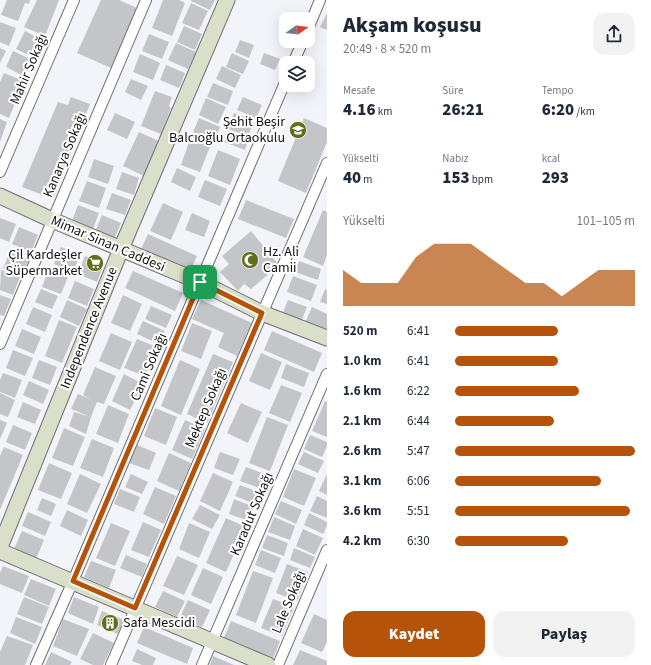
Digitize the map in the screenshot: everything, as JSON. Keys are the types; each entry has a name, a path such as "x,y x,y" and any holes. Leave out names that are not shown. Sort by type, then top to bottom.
{"main road":[{"name":"Independence Avenue","path":"0,547 121,249 227,0"},
{"name":"Mimar Sinan Caddesi","path":"0,196 52,220 200,282 262,313 327,338"},
{"path":"0,550 213,640 268,665"}],"street":[{"name":"Mahir Sokağı","path":"0,172 74,0"},
{"name":"Kanarya Sokağı","path":"0,344 146,0"},
{"path":"315,12 320,0"},
{"name":"Cami Sokağı","path":"36,665 281,92"},
{"name":"Mektep Sokağı","path":"111,665 327,162"},
{"name":"Karadut Sokağı","path":"202,665 327,374"},
{"name":"Lale Sokağı","path":"278,665 327,550"}],"building":[{"path":"7,0 30,0 29,4 25,3 18,21 1,15"},
{"path":"37,0 59,0 45,36 24,27"},
{"path":"101,0 119,0 137,8 111,68 77,53"},
{"path":"163,0 179,0 185,3 172,36 152,28"},
{"path":"191,0 215,0 210,10"},
{"path":"191,3 208,11 199,30 182,23"},
{"path":"327,13 327,30 320,27"},
{"path":"0,22 16,28 9,46 0,42"},
{"path":"184,26 202,34 195,50 177,42"},
{"path":"25,31 44,41 35,58 16,49"},
{"path":"149,34 169,42 162,59 142,51"},
{"path":"240,40 254,45 249,58 235,52"},
{"path":"176,43 196,52 188,69 168,60"},
{"path":"0,48 6,51 0,63"},
{"path":"13,51 32,60 25,77 6,67"},
{"path":"232,53 249,61 243,74 226,67"},
{"path":"264,53 279,59 275,70 260,64"},
{"path":"140,54 160,63 153,80 133,72"},
{"path":"166,65 185,73 179,88 160,80"},
{"path":"222,66 241,75 235,88 216,79"},
{"path":"4,73 24,81 9,118 0,114 0,82"},
{"path":"131,79 148,86 141,100 125,92"},
{"path":"213,83 233,91 228,105 207,97"},
{"path":"155,91 172,97 169,106 171,108 161,134 141,126"},
{"path":"71,97 90,104 53,199 22,187 58,102 68,105"},
{"path":"243,97 262,105 256,118 237,110"},
{"path":"206,98 226,107 218,124 199,115"},
{"path":"115,113 135,122 127,139 107,130"},
{"path":"234,113 247,118 246,121 253,124 248,136 228,129"},
{"path":"199,118 220,127 214,141 193,132"},
{"path":"304,118 327,128 327,142 306,193 278,181"},
{"path":"0,119 7,122 0,142"},
{"path":"229,131 249,138 245,150 224,142"},
{"path":"139,132 159,141 144,176 123,166"},
{"path":"191,136 211,144 200,172 181,165"},
{"path":"218,150 240,159 230,185 208,176"},
{"path":"94,159 114,166 108,184 88,177"},
{"path":"177,168 196,177 190,191 171,182"},
{"path":"122,172 139,178 134,195 116,189"},
{"path":"205,180 227,189 220,206 198,197"},
{"path":"87,181 106,188 99,208 79,201"},
{"path":"112,193 131,200 125,215 106,209"},
{"path":"246,200 294,219 286,238 238,219"},
{"path":"163,203 183,212 171,240 150,231"},
{"path":"78,205 99,213 92,232 71,224"},
{"path":"323,210 327,212 327,255 323,266 303,257"},
{"path":"192,213 210,221 204,237 185,230"},
{"path":"102,215 121,223 114,240 95,232"},
{"path":"0,218 16,224 9,242 0,238"},
{"path":"19,227 38,235 31,252 12,244"},
{"name":"Hz. Ali Camii","path":"251,231 279,265 251,289 244,284 238,291 220,272 229,264 222,256"},
{"path":"148,234 197,256 189,273 140,251"},
{"path":"61,247 80,255 73,272 54,264"},
{"path":"10,251 29,259 22,276 3,269"},
{"path":"85,256 104,264 97,282 78,274"},
{"path":"299,261 321,269 318,280 295,272"},
{"path":"49,269 68,277 61,294 42,287"},
{"path":"1,270 20,277 13,295 0,290"},
{"path":"133,271 183,293 175,311 125,288"},
{"path":"293,276 317,285 311,301 287,292"},
{"path":"75,281 94,289 87,306 68,298"},
{"path":"41,289 58,296 52,309 35,302"},
{"path":"325,289 327,290 327,304 320,302"},
{"path":"0,295 11,299 4,316 0,315"},
{"path":"123,295 142,304 130,331 111,323"},
{"path":"67,300 87,309 79,326 60,317"},
{"path":"201,300 252,323 237,356 218,347 224,333 192,319"},
{"path":"288,300 307,307 301,322 282,315"},
{"path":"151,306 172,315 166,328 145,319"},
{"path":"33,307 52,315 45,332 26,324"},
{"path":"312,307 327,314 327,335 304,325"},
{"path":"59,320 77,327 62,363 45,356"},
{"path":"143,321 165,331 159,344 137,334"},
{"path":"192,323 212,331 201,359 181,351"},
{"path":"22,329 41,337 34,354 15,346"},
{"path":"272,331 322,353 314,372 264,350"},
{"path":"111,333 132,342 120,370 99,361"},
{"path":"137,339 157,347 145,376 124,368"},
{"path":"13,350 33,358 25,376 6,368"},
{"path":"261,353 282,362 270,390 249,381"},
{"path":"213,354 233,362 207,423 187,414"},
{"path":"39,360 57,367 50,385 32,378"},
{"path":"180,360 200,369 181,415 161,406"},
{"path":"286,364 309,373 304,387 281,378"},
{"path":"95,367 116,376 104,404 97,402 91,417 71,409 78,394 91,399 83,395"},
{"path":"3,373 22,380 15,398 0,392 0,380"},
{"path":"124,374 143,384 130,410 112,401"},
{"path":"29,381 49,390 43,404 23,395"},
{"path":"281,385 302,393 290,422 269,413"},
{"path":"0,393 15,400 8,417 0,414"},
{"path":"325,401 327,401 327,437 312,431"},
{"path":"23,402 41,410 35,424 17,417"},
{"path":"241,403 262,412 248,443 227,433"},
{"path":"108,405 129,414 118,443 96,434"},
{"path":"155,408 177,417 166,445 144,436"},
{"path":"74,412 91,417 86,434 69,426"},
{"path":"267,417 288,425 270,471 249,463"},
{"path":"0,420 7,423 0,439"},
{"path":"185,420 205,429 192,459 172,450"},
{"path":"13,425 32,433 25,450 6,442"},
{"path":"64,428 85,437 73,466 52,458"},
{"path":"310,435 327,442 327,446 322,457 304,449"},
{"path":"92,439 114,448 103,477 80,468"},
{"path":"137,445 156,453 149,470 129,463"},
{"path":"4,447 23,455 0,510 0,456"},
{"path":"220,452 240,459 233,475 214,468"},
{"path":"304,452 324,461 318,473 298,464"},
{"path":"169,453 191,463 179,491 157,481"},
{"path":"49,463 72,473 61,499 38,490"},
{"path":"246,467 267,475 262,489 240,481"},
{"path":"294,469 316,478 304,506 283,497"},
{"path":"213,473 233,482 220,511 200,501"},
{"path":"80,474 101,484 87,513 67,504"},
{"path":"131,474 148,482 142,494 125,487"},
{"path":"327,474 327,495 319,491"},
{"path":"240,485 259,492 255,504 235,496"},
{"path":"155,487 176,496 164,524 143,514"},
{"path":"120,489 140,497 134,512 114,504"},
{"path":"317,496 327,501 327,518 310,511"},
{"path":"42,498 56,504 51,516 37,510"},
{"path":"234,499 254,507 249,521 229,514"},
{"path":"281,501 302,510 296,524 275,514"},
{"path":"200,505 220,515 212,529 192,519"},
{"path":"67,510 88,520 81,536 60,526"},
{"path":"28,512 51,522 45,536 22,526"},
{"path":"309,513 327,522 327,526 323,534 304,525"},
{"path":"274,517 295,526 290,540 268,532"},
{"path":"226,518 246,527 226,572 206,563"},
{"path":"143,522 161,530 149,557 131,550"},
{"path":"111,523 130,531 115,566 96,558"},
{"path":"189,523 210,532 199,558 179,549"},
{"path":"303,529 323,538 315,555 296,546"},
{"path":"22,531 44,540 36,559 14,549"},
{"path":"267,535 288,543 284,556 262,548"},
{"path":"294,548 315,557 310,568 290,560"},
{"path":"261,550 281,558 275,573 255,565"},
{"path":"126,555 147,564 142,577 120,568"},
{"path":"177,556 198,565 184,595 163,586"},
{"path":"91,561 116,570 109,588 84,577"},
{"path":"287,564 308,572 297,601 276,593"},
{"path":"3,566 29,576 22,593 0,584 0,573"},
{"path":"203,568 223,577 211,604 191,595"},
{"path":"253,571 273,578 256,623 236,615"},
{"path":"31,579 56,589 49,606 24,595"},
{"path":"163,591 185,601 177,617 155,607"},
{"path":"24,597 49,607 42,624 17,614"},
{"path":"74,597 99,607 93,624 68,613"},
{"path":"273,599 294,607 282,636 261,628"},
{"path":"188,600 210,610 202,627 180,617"},
{"name":"Safa Mescidi","path":"102,611 124,620 118,634 97,625"},
{"path":"314,614 327,620 327,642 322,652 301,643"},
{"path":"16,617 42,627 35,644 10,633"},
{"path":"63,619 89,629 77,656 53,646"},
{"path":"231,621 280,641 273,659 224,638"},
{"path":"144,627 193,648 187,664 137,643"},
{"path":"93,633 114,643 103,665 93,665 80,659"},
{"path":"7,636 33,645 25,665 0,665 0,652"},
{"path":"137,649 156,658 153,665 142,665 132,661"},
{"path":"300,650 327,661 327,665 293,665"},
{"path":"51,652 72,662 70,665 45,665"},
{"path":"213,656 234,665 210,665"}],"place":[{"name":"Şehit Beşir Balcıoğlu Ortaokulu","path":"298,130"},
{"name":"Hz. Ali Camii","path":"250,260"},
{"name":"Çil Kardeşler Süpermarket","path":"95,263"},
{"name":"Safa Mescidi","path":"110,623"}],"route":[{"path":"200,282 262,313 135,608 73,581 200,282"}]}
